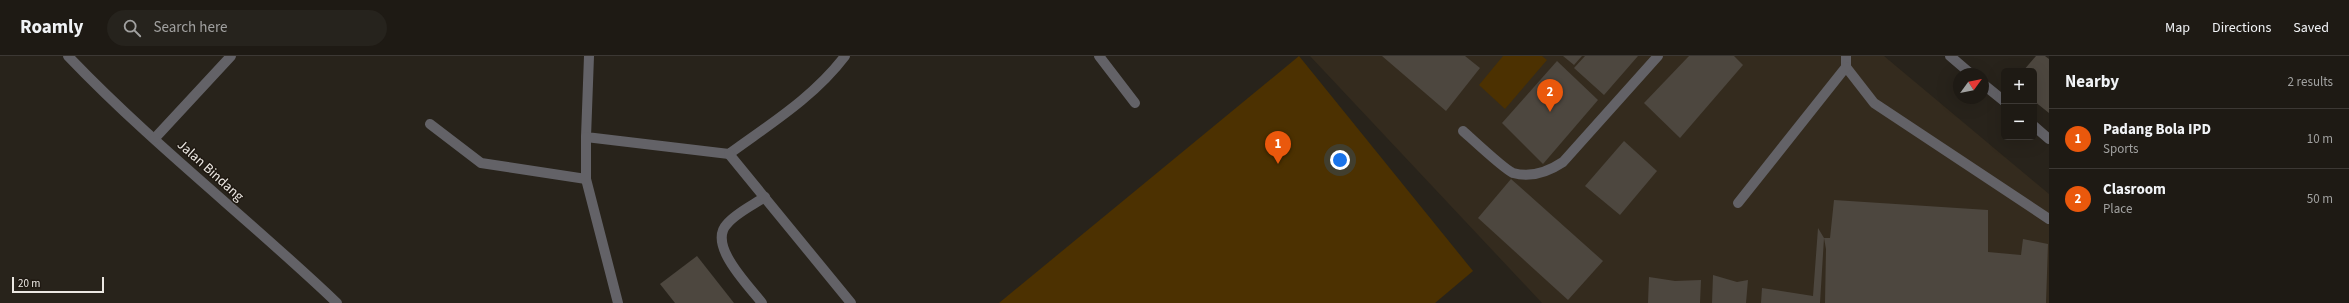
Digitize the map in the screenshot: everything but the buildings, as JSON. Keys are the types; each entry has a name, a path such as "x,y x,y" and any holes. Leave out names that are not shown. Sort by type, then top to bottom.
{"street":[{"name":"Jalan Bindang","path":"68,56 209,188 280,248 337,303"},
{"path":"155,138 231,56"},
{"path":"589,56 586,179 618,303"},
{"path":"586,137 729,154 795,106 826,79 845,56"},
{"path":"1099,56 1135,103"},
{"path":"1463,131 1512,173 1534,174 1550,171 1563,162 1658,56"},
{"path":"1738,204 1846,67 1846,56"},
{"path":"1950,56 1964,68"},
{"path":"1846,67 1874,102 2049,219"},
{"path":"1989,89 2001,99"},
{"path":"430,124 481,163 586,179"},
{"path":"2037,129 2049,139"},
{"path":"729,154 851,303"},
{"path":"762,303 724,253 721,241 726,225 764,197"}],"shaded area":[{"path":"1299,56 1473,271 1435,303 999,303"},
{"path":"1310,56 1884,56 2049,194 2049,303 1542,303"},
{"path":"1503,56 1542,56 1547,60 1505,109 1479,85"}],"place":[{"name":"Clasroom","path":"1550,112"},
{"name":"Padang Bola IPD","path":"1278,164"}]}
